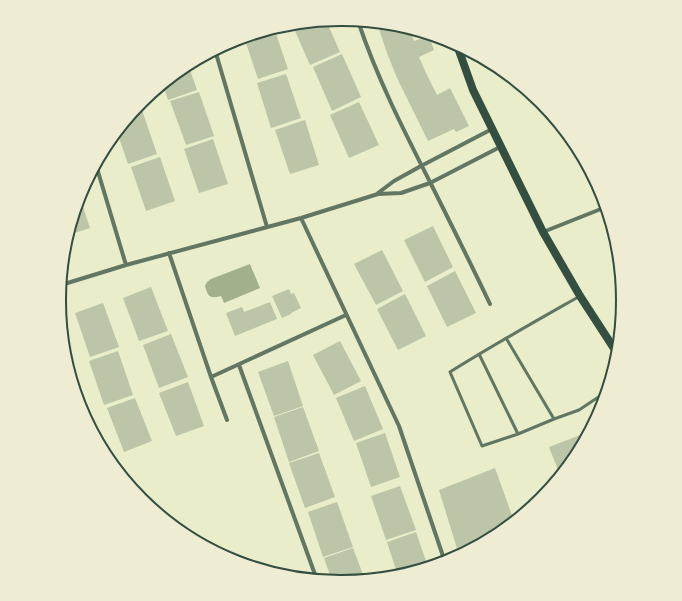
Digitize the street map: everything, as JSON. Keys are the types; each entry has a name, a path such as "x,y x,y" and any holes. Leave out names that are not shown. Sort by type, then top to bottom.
{"main road":[{"path":"460,53 473,90 543,232 580,296 612,340"}],"street":[{"path":"360,27 368,50 388,96 490,304"},
{"path":"217,56 267,227"},
{"path":"378,194 394,181 492,129"},
{"path":"67,283 169,253 301,218 378,194 402,193 430,183 500,147"},
{"path":"98,172 126,265"},
{"path":"543,232 600,209"},
{"path":"301,218 399,426 443,555"},
{"path":"169,253 227,420"},
{"path":"211,377 346,315"},
{"path":"239,365 314,573"}],"lane":[{"path":"580,296 450,372 482,446 518,434 554,418 579,410 598,397"},
{"path":"506,338 554,418"},
{"path":"479,354 518,434"}],"shaded area":[{"path":"250,264 260,288 224,303 221,296 212,297 208,295 205,286 211,279"}],"building":[{"path":"329,27 340,52 310,65 295,30"},
{"path":"379,28 411,35 414,41 422,38 431,42 434,50 419,57 426,73 437,95 450,88 469,126 456,132 454,129 428,141 397,78"},
{"path":"276,34 288,69 258,79 246,43"},
{"path":"342,54 361,97 332,111 313,67"},
{"path":"190,71 197,90 168,100 165,90"},
{"path":"286,74 301,118 271,128 257,83"},
{"path":"199,92 214,136 186,145 170,101"},
{"path":"359,102 379,145 349,158 330,115"},
{"path":"142,111 157,154 128,164 119,139"},
{"path":"305,120 319,165 290,174 275,130"},
{"path":"213,139 228,184 199,193 184,149"},
{"path":"160,157 175,201 146,211 131,167"},
{"path":"83,207 90,228 75,233"},
{"path":"433,226 453,267 425,282 404,240"},
{"path":"382,250 403,291 376,305 354,264"},
{"path":"455,271 476,313 447,327 427,286"},
{"path":"151,287 168,331 139,341 123,298"},
{"path":"289,289 291,294 294,293 301,308 282,318 272,296"},
{"path":"405,294 426,336 398,350 377,309"},
{"path":"270,302 277,319 235,336 226,313 242,307 244,312"},
{"path":"103,303 119,347 90,357 75,313"},
{"path":"171,334 188,377 159,388 143,345"},
{"path":"340,341 361,381 334,395 313,355"},
{"path":"118,351 133,395 104,405 89,361"},
{"path":"288,361 303,406 274,416 258,372"},
{"path":"188,382 204,426 176,436 159,393"},
{"path":"365,386 383,429 354,441 336,398"},
{"path":"135,398 152,441 124,452 107,408"},
{"path":"303,407 319,451 289,462 274,417"},
{"path":"385,433 400,477 371,487 356,443"},
{"path":"581,435 558,469 549,447"},
{"path":"319,453 335,497 305,508 289,463"},
{"path":"495,468 512,515 494,529 457,549 439,490"},
{"path":"400,486 416,530 386,540 371,496"},
{"path":"337,502 353,547 323,557 308,512"},
{"path":"416,532 426,561 396,570 387,542"},
{"path":"353,548 363,574 330,574 324,558"}]}
